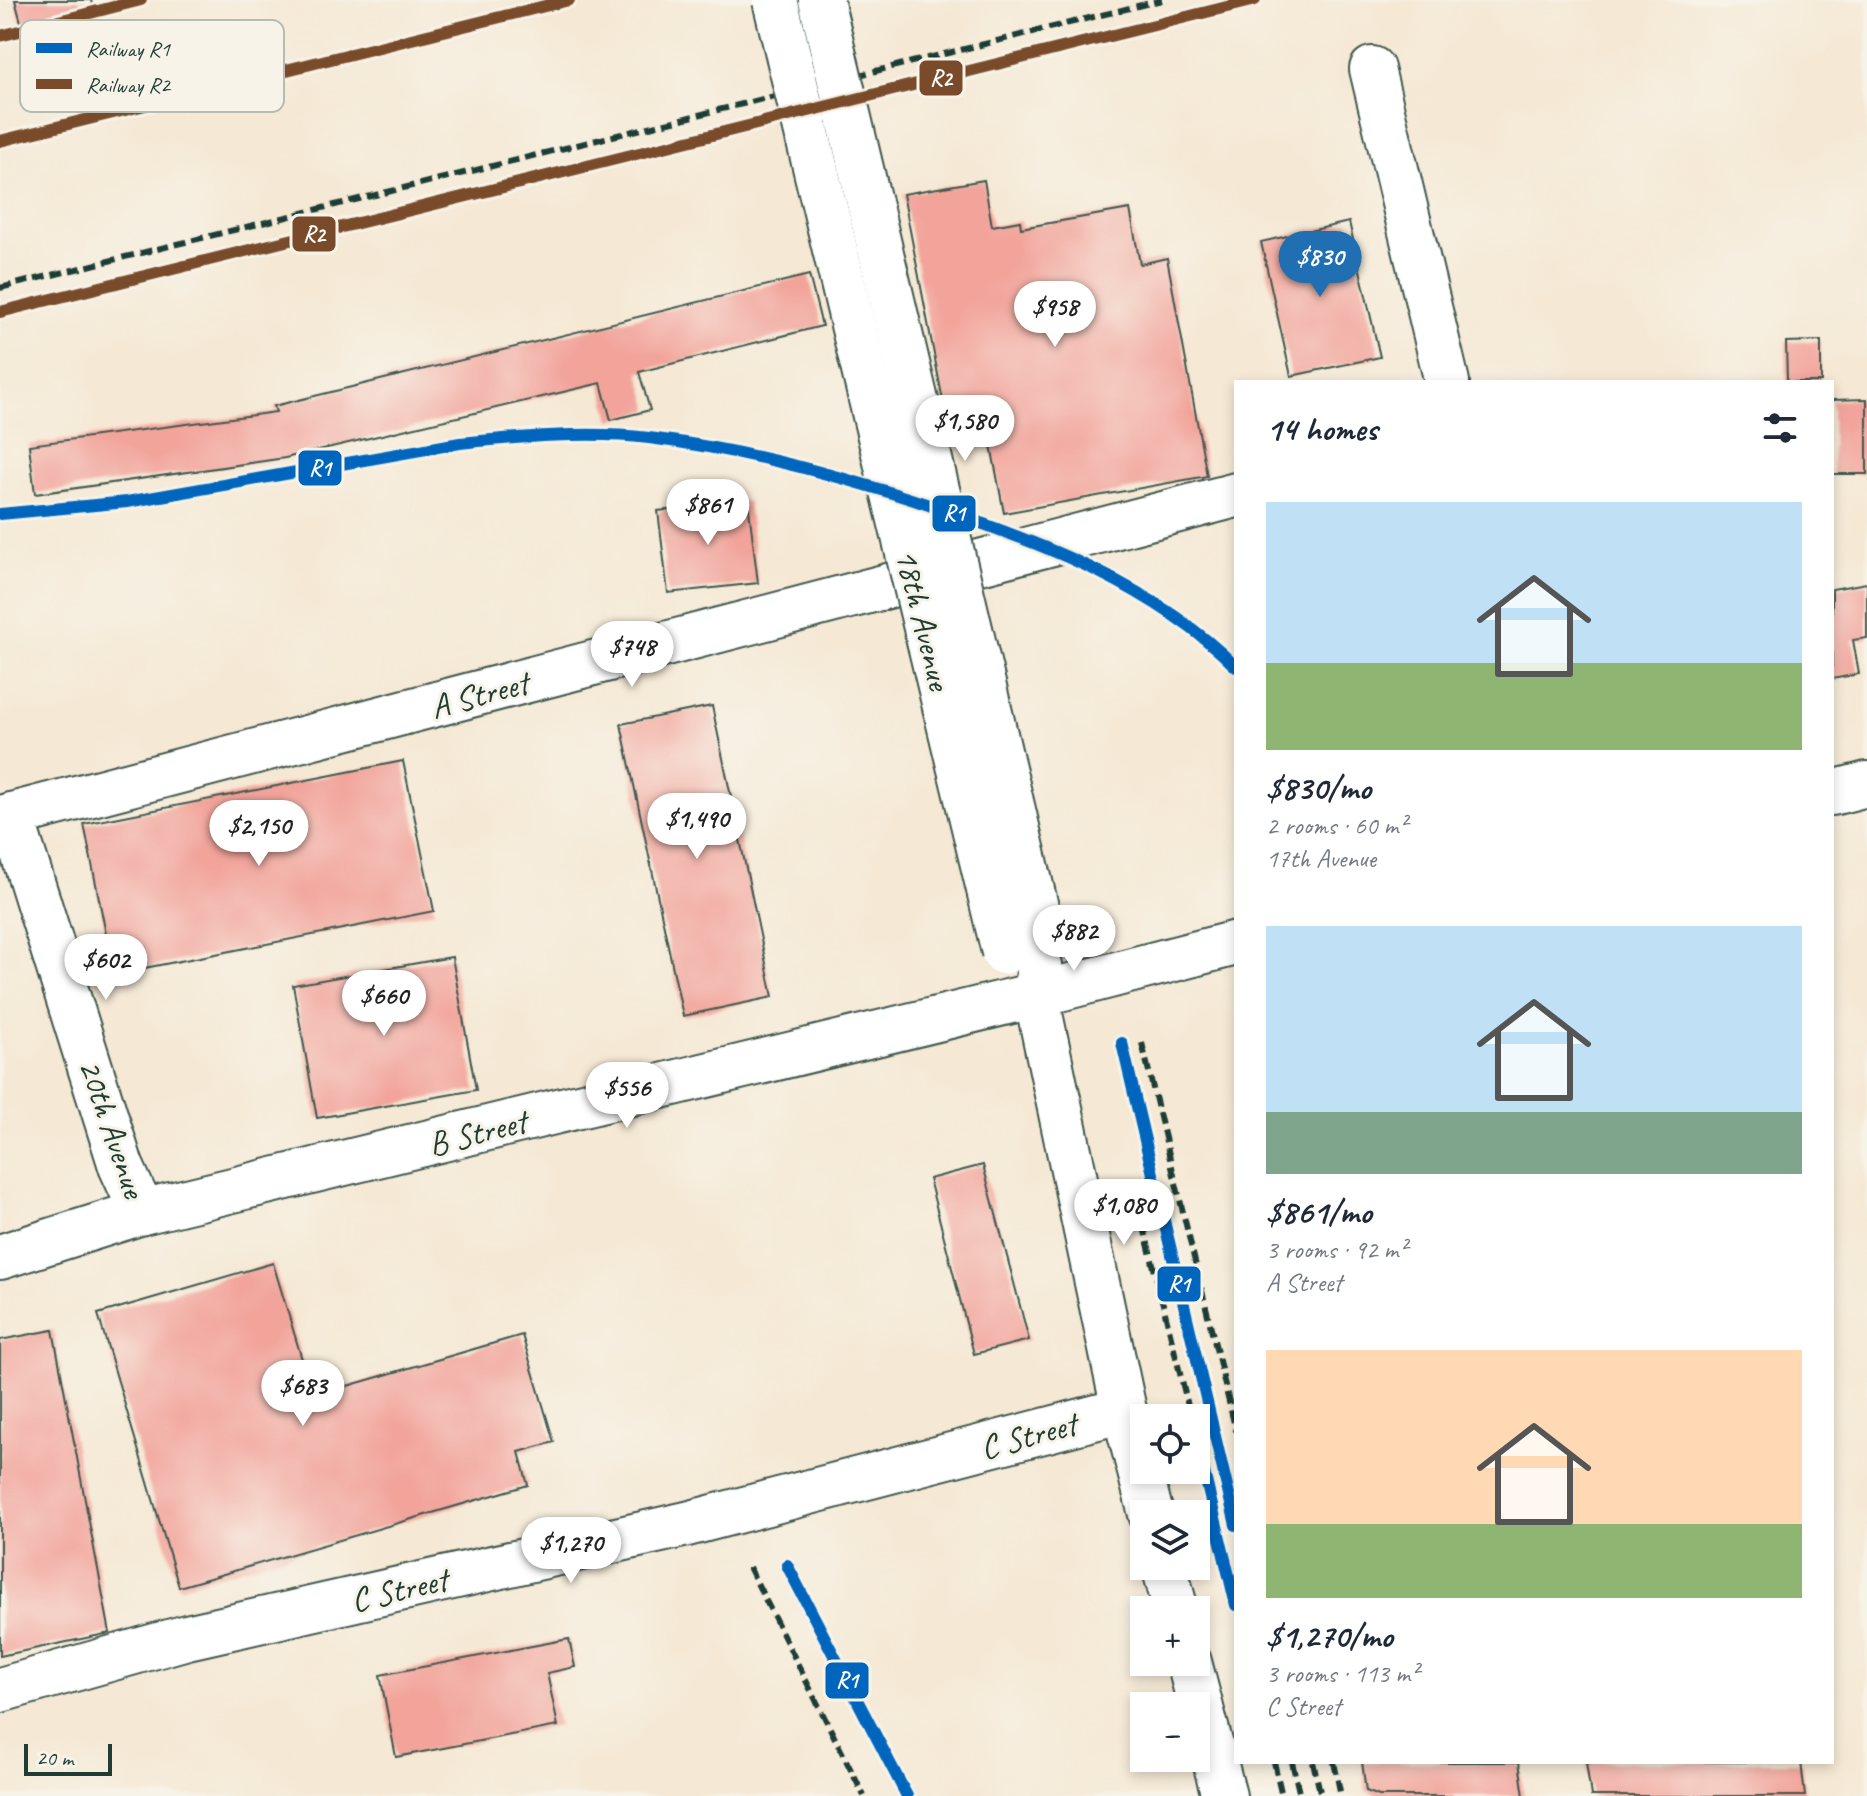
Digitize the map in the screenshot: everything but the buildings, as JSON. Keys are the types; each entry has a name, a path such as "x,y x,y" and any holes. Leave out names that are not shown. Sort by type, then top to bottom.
{"street":[{"name":"18th Avenue","path":"775,0 1036,995 1124,1410 1147,1500"},
{"path":"821,0 1024,947"},
{"path":"1372,69 1447,380"},
{"name":"A Street","path":"5,816 1234,496"},
{"path":"1834,792 1867,784"},
{"name":"20th Avenue","path":"5,816 121,1166 142,1212"},
{"name":"B Street","path":"0,1257 142,1212 1036,995 1234,944"},
{"name":"C Street","path":"0,1690 187,1637 687,1524 1124,1410"},
{"path":"1193,1676 1224,1796"}],"railway":[{"path":"63,20 141,0"},
{"path":"0,288 1162,0"},
{"path":"0,312 1255,0"},
{"path":"0,36 20,31"},
{"path":"0,514 127,502 460,443 578,435 649,438 759,457 831,475 1018,537 1134,591 1204,638 1234,665"},
{"path":"1122,1043 1234,1517"},
{"path":"1142,1043 1234,1423"},
{"path":"1139,1207 1188,1404"},
{"path":"1207,1484 1234,1597"},
{"path":"787,1565 907,1796"},
{"path":"749,1567 864,1796"},
{"path":"1274,1764 1282,1796"},
{"path":"1292,1764 1300,1796"},
{"path":"1313,1764 1321,1796"},
{"path":"1334,1764 1341,1796"}],"rail line":[{"name":"R2","path":"63,20 141,0"},
{"name":"R2","path":"284,71 569,0"},
{"name":"R2","path":"0,312 1255,0"},
{"name":"R2","path":"0,36 20,31"},
{"name":"R2","path":"0,141 117,112"},
{"name":"R1","path":"0,514 127,502 460,443 578,435 649,438 759,457 831,475 1018,537 1134,591 1204,638 1234,665"},
{"name":"R1","path":"1122,1043 1234,1517"},
{"name":"R1","path":"1207,1484 1234,1597"},
{"name":"R1","path":"787,1565 907,1796"}]}
